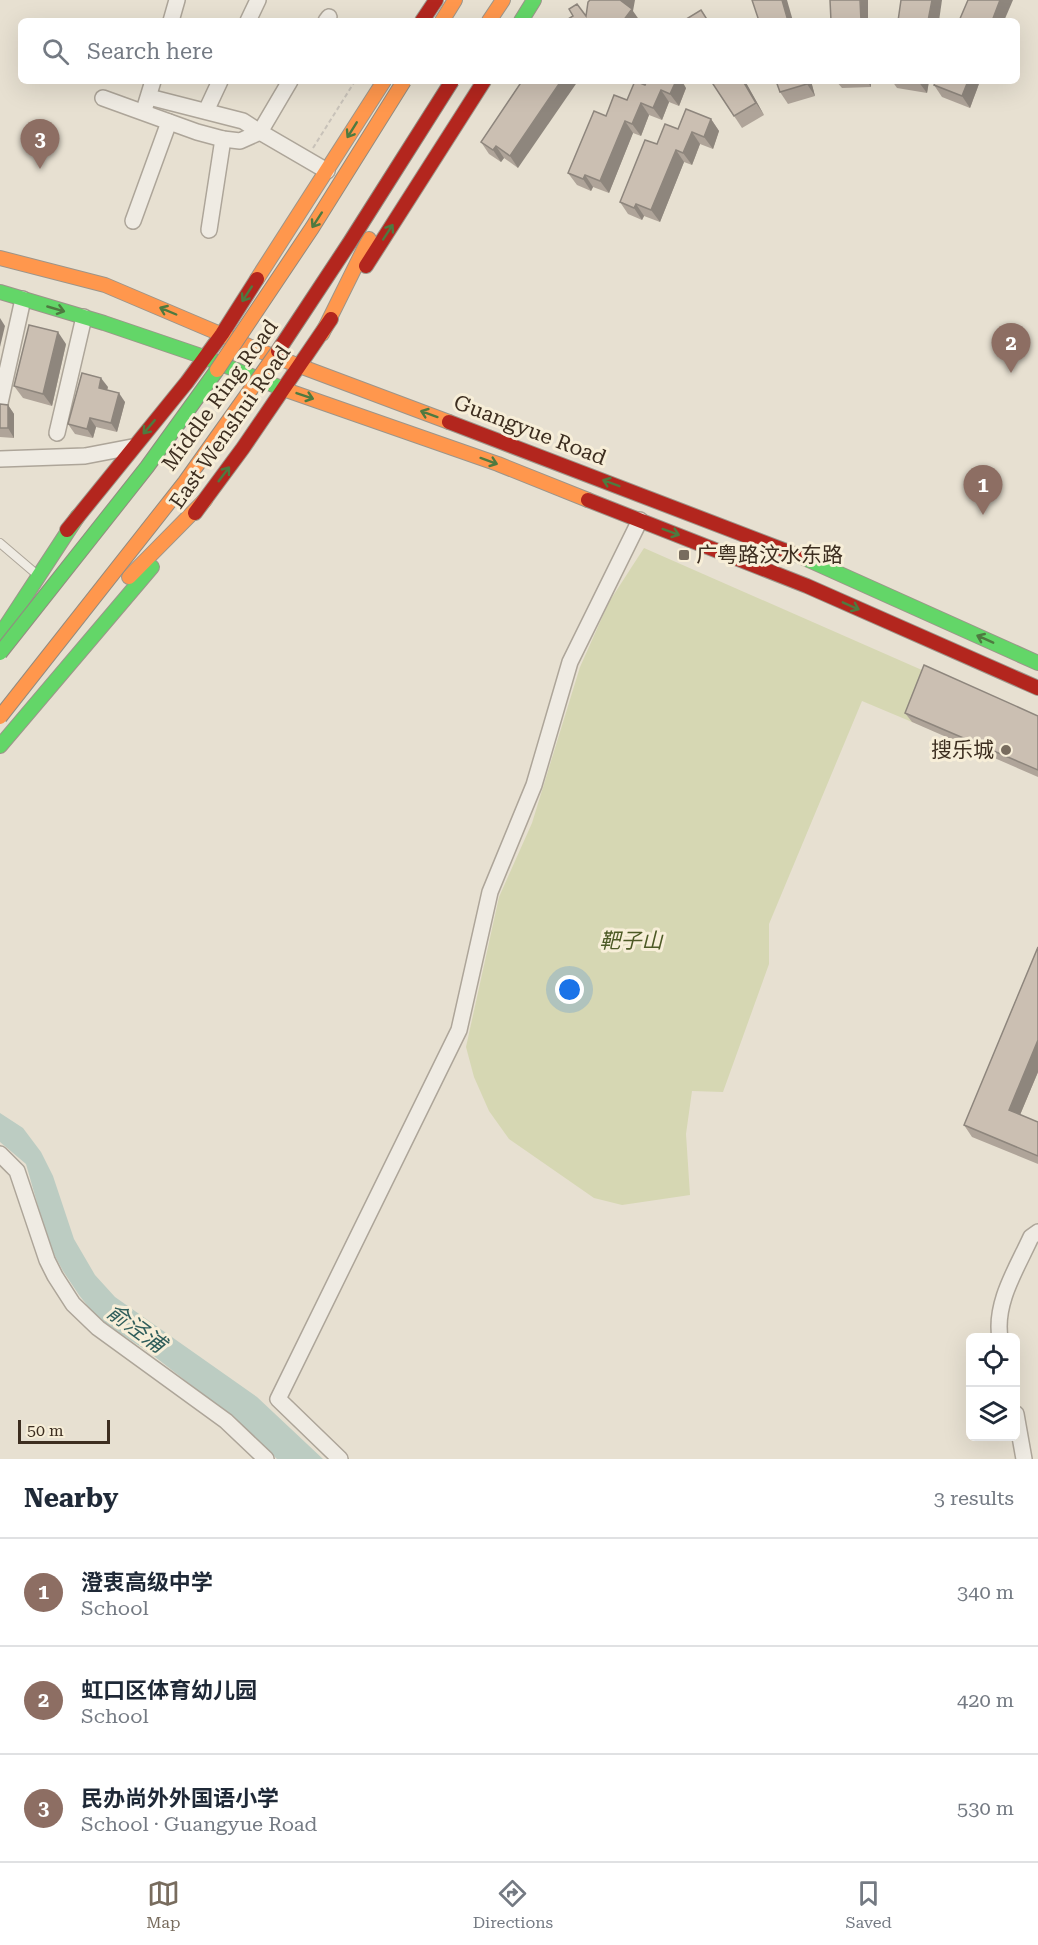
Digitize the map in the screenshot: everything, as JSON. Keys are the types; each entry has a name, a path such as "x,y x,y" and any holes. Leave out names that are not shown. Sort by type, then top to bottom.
{"main road":[{"path":"424,18 436,0"},
{"path":"444,18 455,0"},
{"path":"458,18 469,0"},
{"path":"481,18 492,0"},
{"path":"491,18 503,0"},
{"path":"506,18 518,0"},
{"path":"523,18 534,0"},
{"path":"0,615 222,334 382,84"},
{"name":"Middle Ring Road","path":"0,653 147,467 207,383 280,277 402,84"},
{"path":"404,84 406,99"},
{"name":"East Wenshui Road","path":"0,669 214,394 296,276 415,84"},
{"name":"East Wenshui Road","path":"0,701 190,458 266,353 327,261 438,84"},
{"name":"Middle Ring Road","path":"0,717 168,503 243,403 311,304 450,84"},
{"path":"322,334 369,239 465,84"},
{"name":"East Wenshui Road","path":"0,746 173,542 205,500 322,334 482,84"},
{"path":"377,181 452,133"},
{"name":"Guangyue Road","path":"0,258 105,285 266,353 816,562 1038,663"},
{"name":"Guangyue Road","path":"0,292 204,357 284,389 498,464 807,586 1038,688"},
{"path":"0,732 129,577 205,500"},
{"path":"0,635 78,516"},
{"path":"107,566 108,619"}],"street":[{"path":"172,18 177,0"},
{"path":"249,18 258,0"},
{"path":"143,112 152,84"},
{"path":"206,111 219,84"},
{"path":"103,98 223,139 240,141 260,132 288,84"},
{"path":"149,97 243,121 327,171"},
{"path":"133,221 169,122"},
{"path":"209,230 223,139"},
{"path":"4,407 23,299"},
{"path":"57,433 84,317"},
{"path":"0,459 85,456 132,447"},
{"path":"340,1459 278,1399 459,1030 490,892 534,785 570,662 640,520"},
{"path":"0,1154 17,1171 47,1260 73,1304 98,1328 226,1421 266,1459"},
{"path":"999,1333 1001,1305 1031,1237 1038,1232"},
{"path":"1020,1436 1024,1459"}],"lane":[{"path":"0,543 34,572"}],"path":[{"path":"307,158 353,84"}],"green space":[{"name":"靶子山","path":"644,548 931,674 912,722 862,701 769,924 769,964 723,1092 692,1091 686,1134 690,1195 622,1205 594,1198 509,1139 489,1111 474,1077 466,1047 499,897 532,823 580,667 609,602"}],"water":[{"name":"俞泾浦","path":"0,1113 23,1128 41,1152 53,1176 74,1239 95,1275 115,1297 257,1397 323,1459 277,1459 241,1424 150,1353 98,1319 79,1295 54,1254 47,1238 26,1164 0,1142"}],"building":[{"path":"590,0 620,0 632,9 625,18 570,18 573,16 569,9 577,4 586,16"},
{"path":"752,0 782,0 787,18 758,18"},
{"path":"830,0 860,0 861,18 831,18"},
{"path":"901,0 932,0 929,18 898,18"},
{"path":"968,0 1000,0 993,18 960,18"},
{"path":"701,10 706,18 688,18"},
{"path":"520,84 559,84 510,156 496,146 493,150 481,142"},
{"path":"634,84 675,84 670,94 661,90 653,108 641,103 632,124 625,121 600,181 585,175 583,179 568,173 594,111 606,116 614,95 627,100"},
{"path":"713,84 745,84 756,103 734,116"},
{"path":"777,84 807,84 780,92"},
{"path":"934,84 967,84 962,96"},
{"path":"686,109 711,119 704,137 692,132 683,153 676,150 651,210 636,204 634,208 620,202 645,140 657,144 665,124 678,129"},
{"path":"29,325 58,332 43,394 14,386"},
{"path":"82,373 101,378 99,388 119,393 111,423 90,418 87,429 68,424"},
{"path":"0,404 8,405 8,428 0,428"},
{"name":"搜乐城","path":"924,665 1038,716 1038,770 905,713"},
{"path":"1038,947 1038,1040 1009,1110 1038,1122 1038,1156 964,1125"}],"traffic: fast":[{"path":"523,18 534,0"},
{"path":"0,292 104,323 204,357 286,390"},
{"path":"0,653 147,467 217,370"},
{"path":"0,635 78,516"},
{"path":"802,557 1038,663"},
{"path":"0,746 152,567"}],"traffic: slow":[{"path":"444,18 455,0"},
{"path":"491,18 503,0"},
{"path":"257,279 382,84"},
{"path":"217,370 312,228 402,84"},
{"path":"322,334 369,239"},
{"path":"0,258 105,285 265,353 449,422"},
{"path":"0,717 185,482 278,351"},
{"path":"286,390 498,464 588,500"},
{"path":"129,577 205,500"}],"traffic: jam":[{"path":"424,18 436,0"},
{"path":"278,351 450,84"},
{"path":"366,266 482,84"},
{"path":"67,530 187,382 222,334 257,279"},
{"path":"195,513 243,448 331,319"},
{"path":"449,422 802,557"},
{"path":"588,500 807,586 1038,688"}],"place":[{"name":"民办尚外外国语小学","path":"40,169"},
{"name":"虹口区体育幼儿园","path":"1011,373"},
{"name":"澄衷高级中学","path":"983,515"},
{"name":"广粤路汶水东路","path":"684,555"},
{"name":"搜乐城","path":"1006,750"}]}
